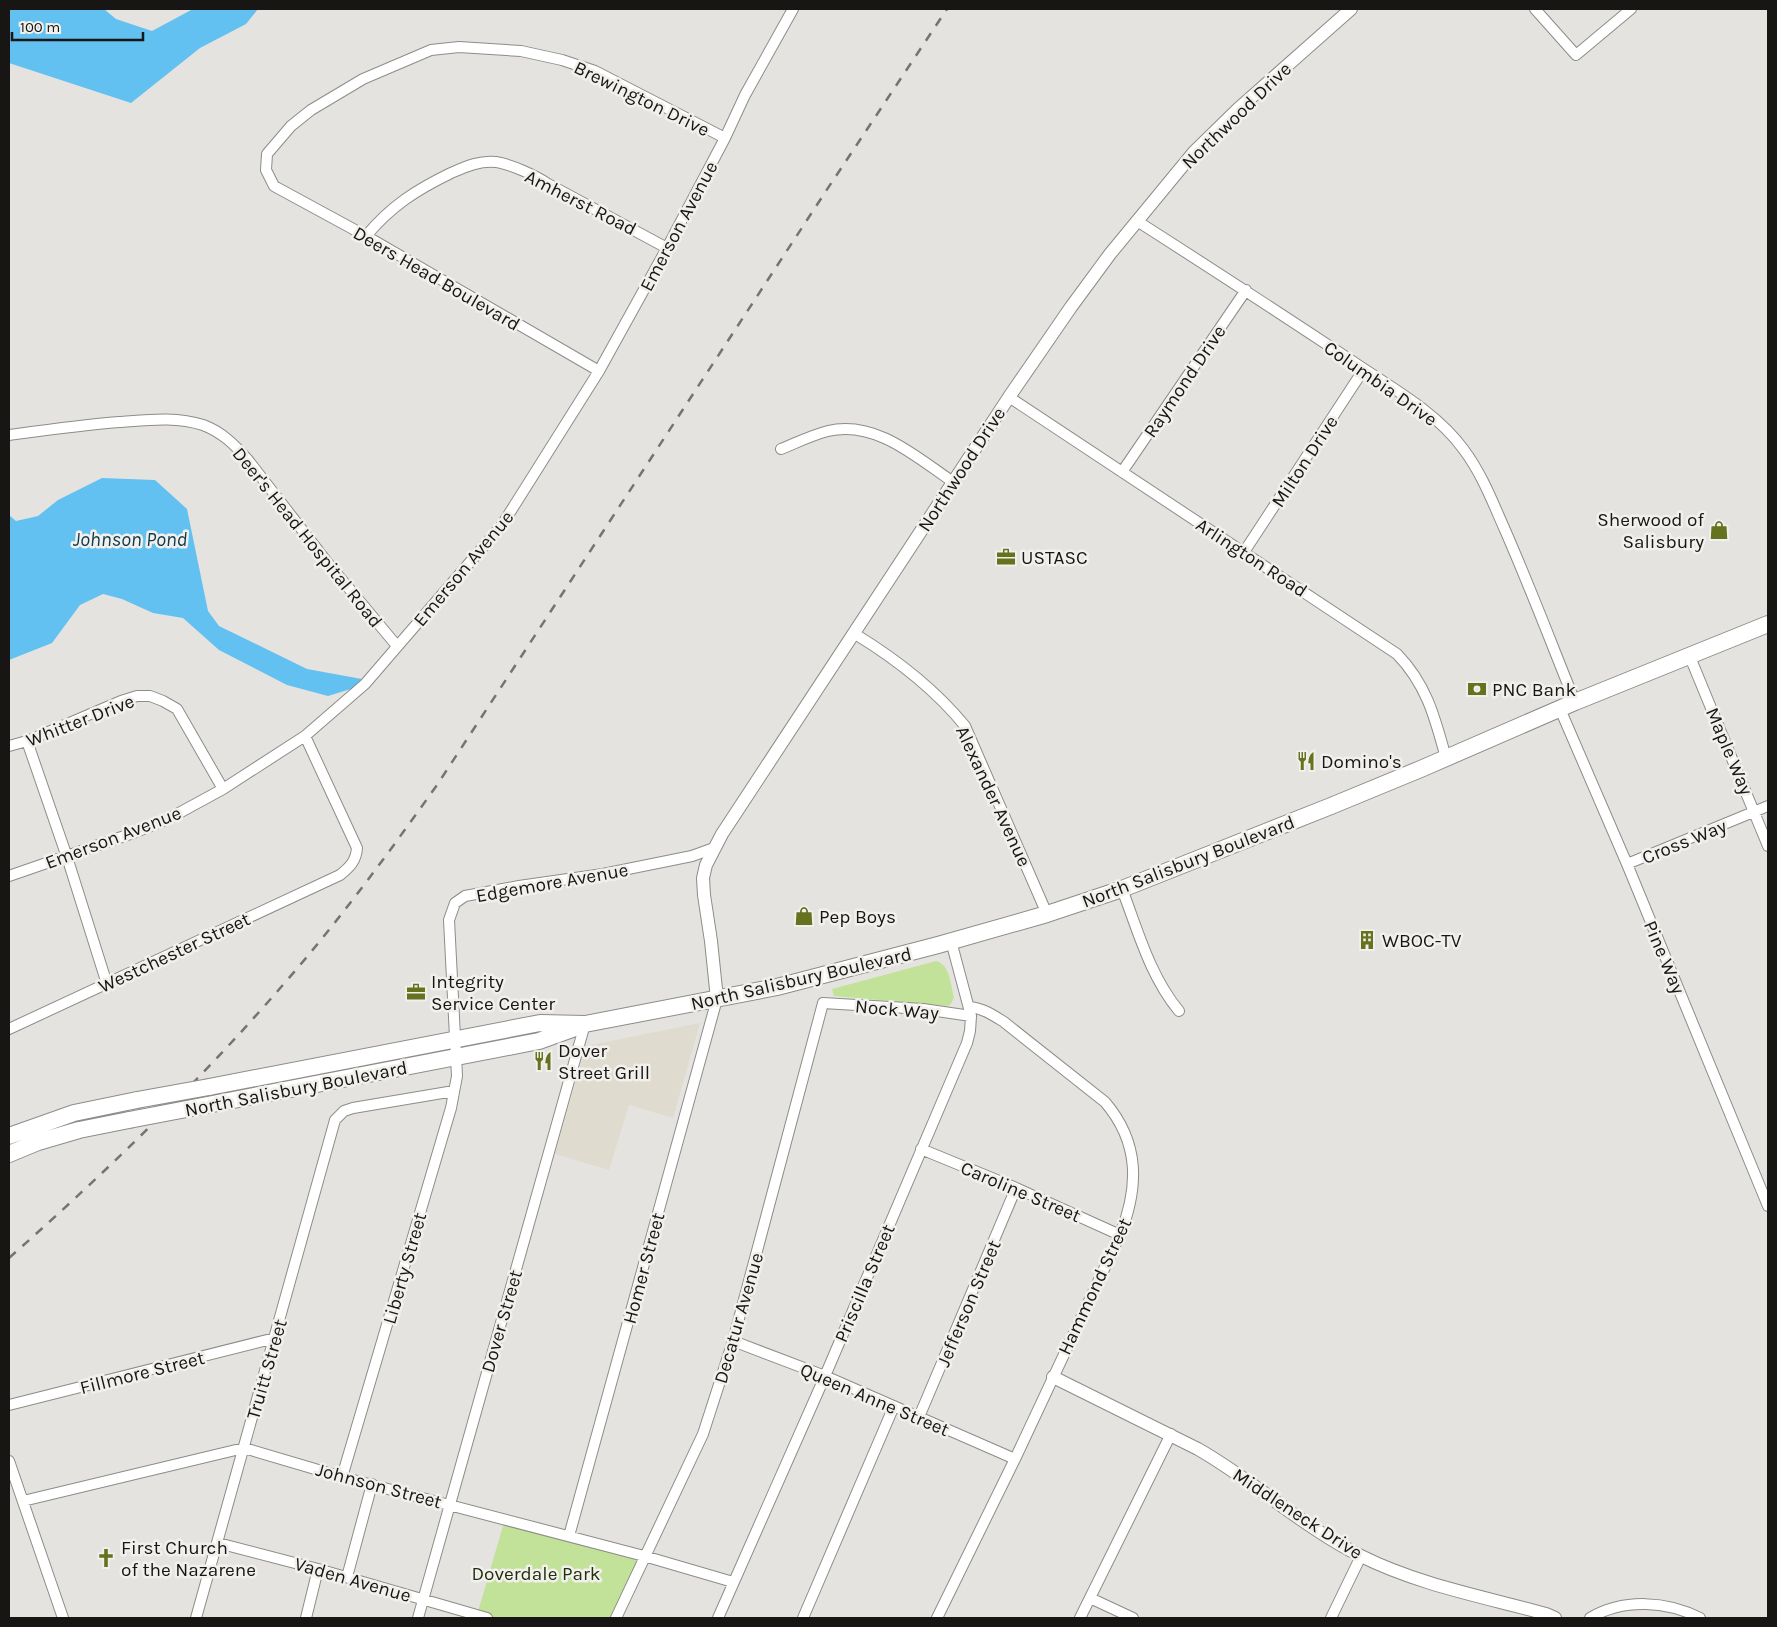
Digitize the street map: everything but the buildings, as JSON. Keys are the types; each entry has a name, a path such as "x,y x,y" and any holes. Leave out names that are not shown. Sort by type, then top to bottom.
{"main road":[{"name":"North Salisbury Boulevard","path":"9,1154 38,1142 80,1130 539,1041 584,1024 790,984 1047,914 1122,889 1212,855 1446,758 1575,702 1768,624"},
{"name":"North Salisbury Boulevard","path":"9,1136 74,1114 137,1100 540,1024 584,1024"}],"street":[{"name":"Emerson Avenue","path":"9,876 168,819 222,789 305,736 365,684 502,525 599,372 725,138 745,95 793,9"},
{"name":"Northwood Drive","path":"717,999 703,878 706,865 714,848 1009,397 1070,308 1136,221 1194,152 1238,109 1351,9"},
{"path":"1535,9 1576,55 1631,9"},
{"name":"Brewington Drive","path":"274,186 266,170 268,154 291,126 310,110 363,79 431,50 459,47 512,50 562,60 596,71 725,138"},
{"name":"Amherst Road","path":"366,236 380,219 414,192 428,184 480,162 496,162 538,177 667,248"},
{"name":"Deers Head Boulevard","path":"274,186 366,236 599,372"},
{"name":"Columbia Drive","path":"1136,221 1246,290 1411,400 1448,431 1476,467 1520,563 1575,702"},
{"name":"Raymond Drive","path":"1122,472 1246,290"},
{"name":"Milton Drive","path":"1244,552 1364,369"},
{"name":"Arlington Road","path":"1009,397 1398,654 1414,674 1432,709 1446,758"},
{"name":"Deer's Head Hospital Road","path":"9,435 84,425 170,418 203,425 220,433 234,444 248,460 327,562 397,646"},
{"path":"781,449 828,431 851,428 869,431 886,438 953,482"},
{"name":"Alexander Avenue","path":"855,634 886,653 922,680 965,726 1047,914"},
{"name":"Maple Way","path":"1690,657 1768,846"},
{"name":"Whitter Drive","path":"9,746 27,741 121,701 138,696 150,696 176,709 222,789"},
{"name":"Pine Way","path":"1560,709 1627,864 1768,1206"},
{"name":"Westchester Street","path":"9,1028 340,875 350,866 356,857 357,848 305,736"},
{"path":"27,741 68,856 107,984"},
{"name":"Cross Way","path":"1627,864 1768,806"},
{"name":"Edgemore Avenue","path":"457,1057 449,920 455,903 465,896 603,874 692,856 714,848"},
{"path":"1122,889 1154,974 1179,1011"},
{"name":"Priscilla Street","path":"718,1618 825,1376 967,1043 970,1031 970,1011 951,941"},
{"name":"Homer Street","path":"569,1536 717,999"},
{"name":"Nock Way","path":"823,1003 923,1009 946,1014 970,1011"},
{"name":"Decatur Avenue","path":"616,1618 703,1434 733,1341 823,1003"},
{"name":"Hammond Street","path":"937,1618 1015,1459 1052,1376 1120,1235 1129,1213 1133,1170 1124,1129 1115,1113 1105,1102 1090,1088 1004,1022 978,1008 970,1011"},
{"name":"Dover Street","path":"418,1618 584,1024"},
{"name":"Liberty Street","path":"342,1477 454,1091 457,1076 457,1057"},
{"name":"Truitt Street","path":"196,1618 335,1120 344,1111 353,1108 454,1091"},
{"name":"Caroline Street","path":"921,1149 1016,1188 1120,1235"},
{"name":"Jefferson Street","path":"919,1417 1016,1188"},
{"name":"Fillmore Street","path":"9,1405 275,1338"},
{"name":"Queen Anne Street","path":"733,1341 825,1376 1015,1459"},
{"name":"Middleneck Drive","path":"1052,1376 1171,1434 1220,1462 1315,1528 1361,1556 1414,1578 1555,1618"},
{"path":"803,1618 894,1406"},
{"path":"1080,1618 1171,1434"},
{"name":"Johnson Street","path":"23,1501 244,1448 342,1477 644,1556 733,1582"},
{"path":"9,1462 63,1618"},
{"path":"347,1577 372,1484"},
{"name":"Vaden Avenue","path":"218,1543 347,1577 487,1618"},
{"path":"1331,1618 1361,1556"},
{"path":"306,1618 318,1569"},
{"path":"1090,1598 1133,1618"},
{"path":"1590,1618 1614,1608 1654,1603 1678,1608 1700,1618"}],"shaded area":[{"path":"700,1023 673,1118 629,1105 609,1170 555,1154 586,1046"}],"green space":[{"path":"936,961 944,966 949,976 954,998 950,1005 834,996 832,989"},
{"name":"Doverdale Park","path":"505,1519 644,1556 616,1618 487,1618 477,1615"}],"water":[{"path":"9,9 104,9 116,19 152,31 193,9 258,9 246,24 200,48 131,103 9,63"},
{"name":"Johnson Pond","path":"102,478 155,480 187,509 208,611 219,626 307,669 362,679 354,688 328,696 287,685 219,650 183,618 153,613 122,599 103,594 80,605 52,643 9,660 9,515 16,521 38,516 58,500"}],"railway":[{"path":"9,1258 150,1126 250,1022 303,962 381,862 437,785 947,9"}],"place":[{"name":"Sherwood of Salisbury","path":"1719,530"},
{"name":"USTASC","path":"1006,557"},
{"name":"PNC Bank","path":"1477,689"},
{"name":"Domino's","path":"1306,761"},
{"name":"Pep Boys","path":"804,916"},
{"name":"WBOC-TV","path":"1367,940"},
{"name":"Integrity Service Center","path":"416,992"},
{"name":"Dover Street Grill","path":"543,1061"},
{"name":"First Church of the Nazarene","path":"106,1558"}]}
